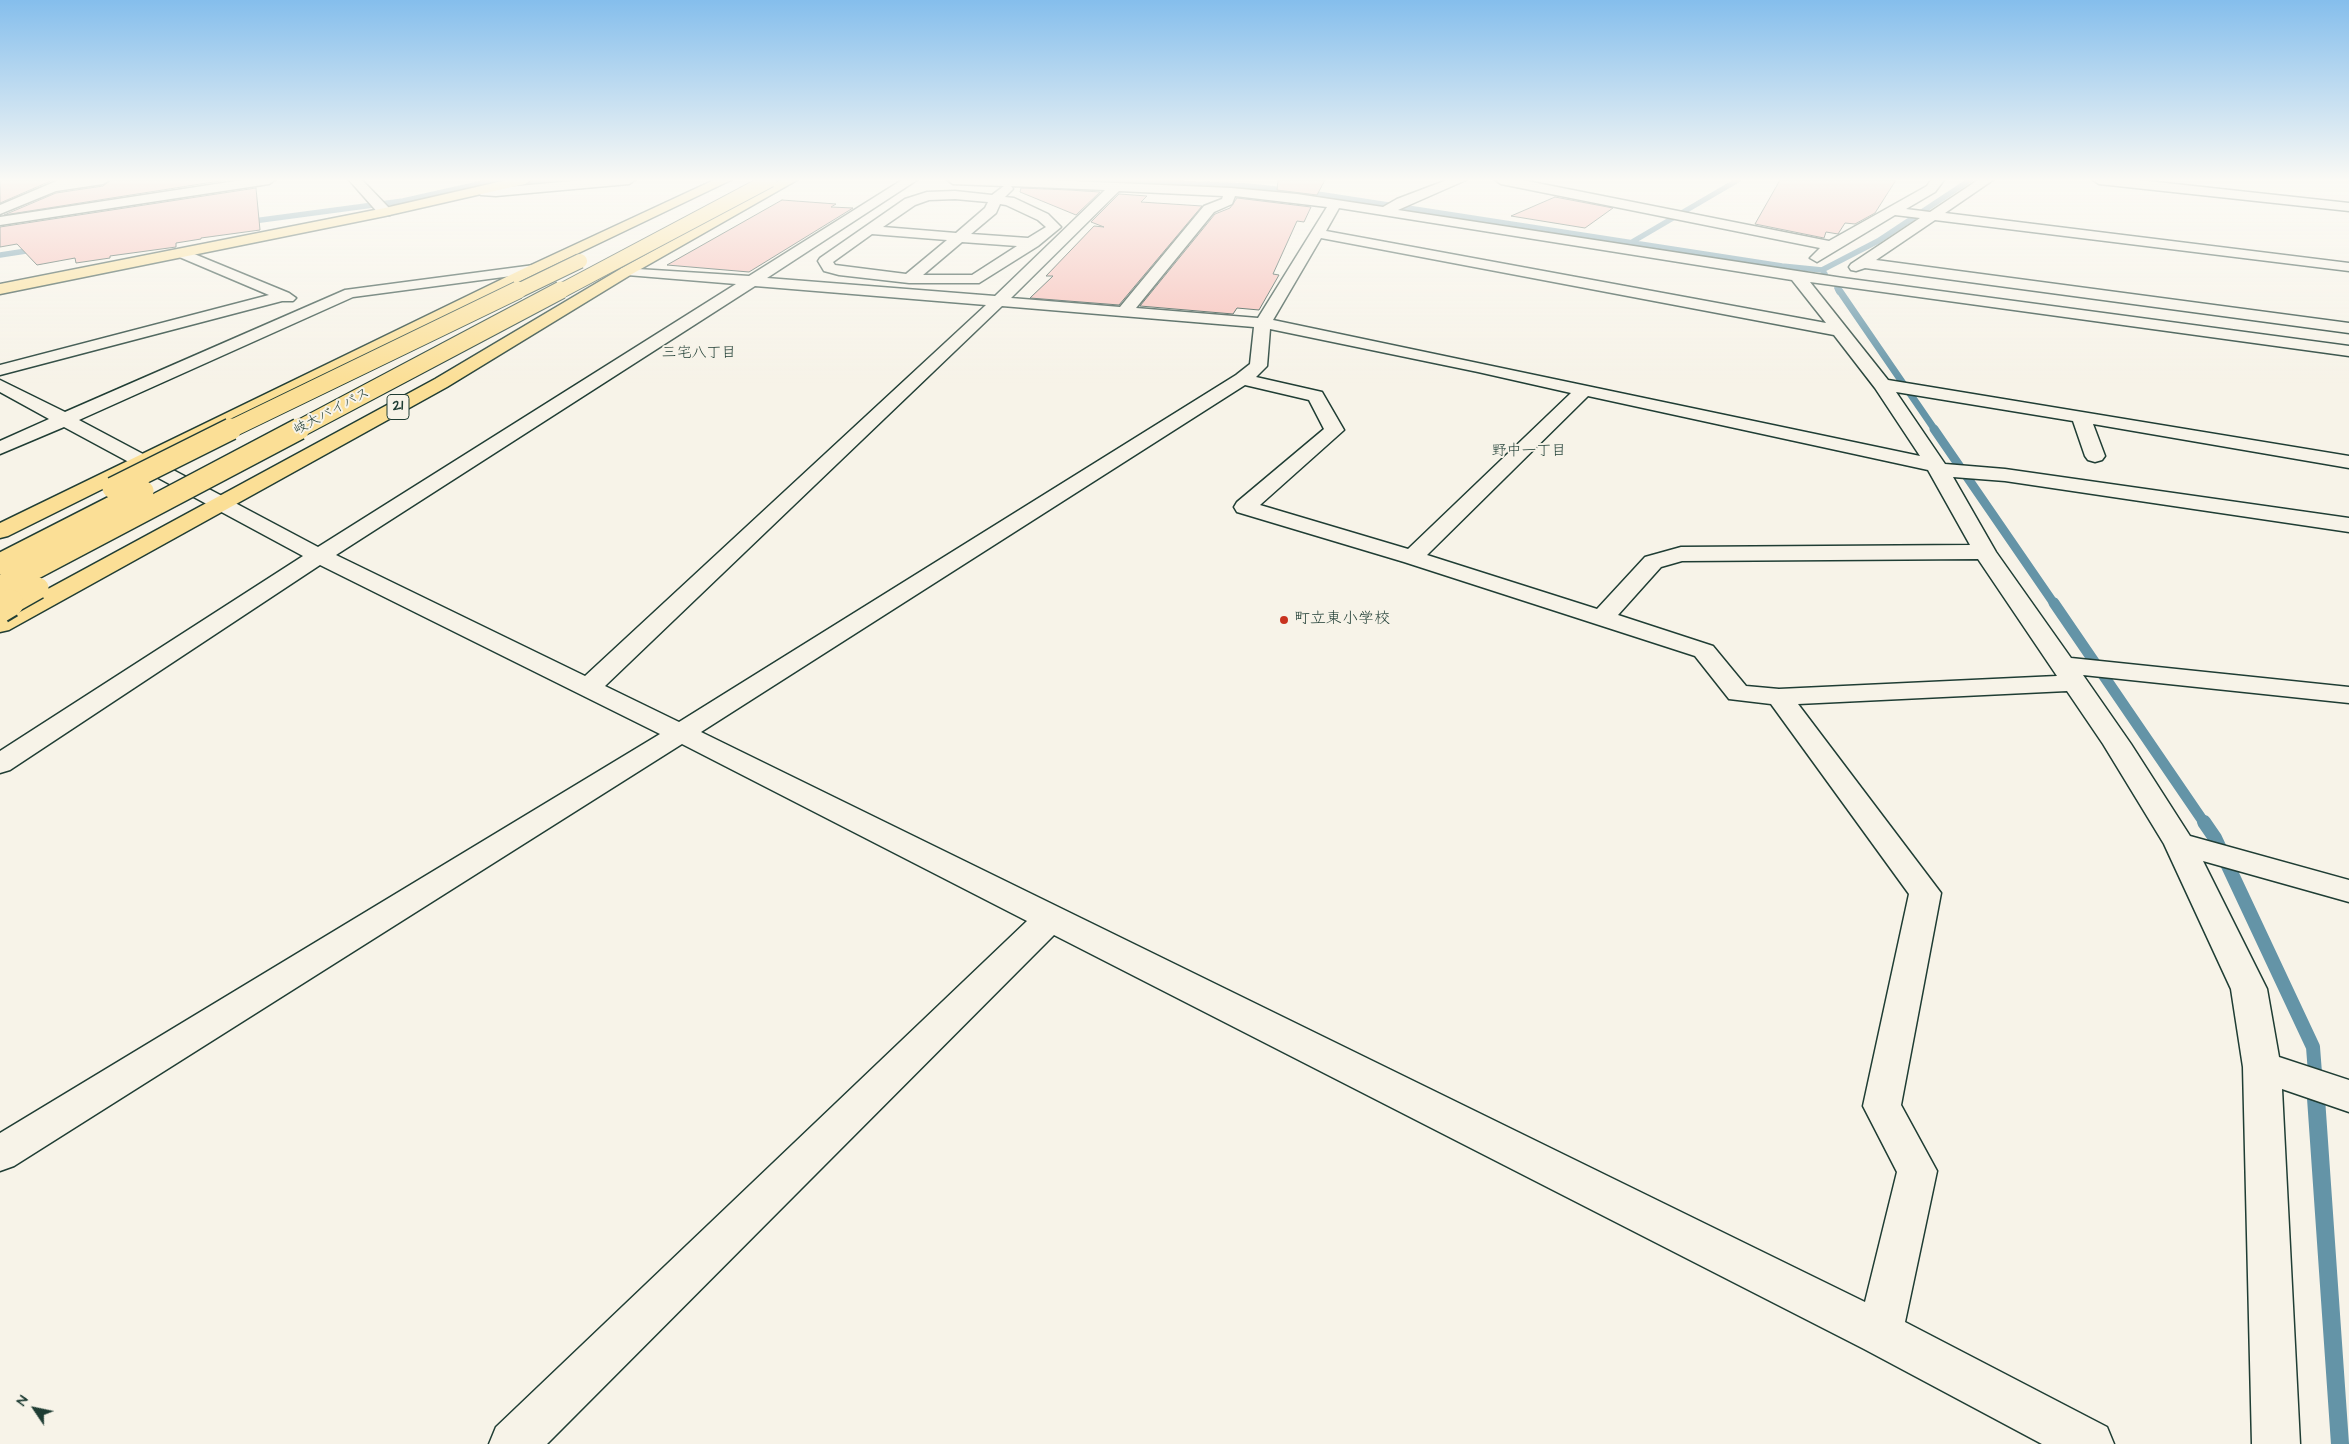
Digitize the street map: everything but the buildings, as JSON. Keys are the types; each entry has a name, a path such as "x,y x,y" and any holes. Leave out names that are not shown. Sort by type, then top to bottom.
{"main road":[{"path":"0,289 206,247"},
{"path":"0,531 579,247"},
{"path":"0,545 311,389 611,247"},
{"name":"岐大バイパス","path":"0,564 616,247"},
{"name":"岐大バイパス","path":"0,587 619,268 654,247"},
{"name":"21","path":"0,609 388,398 619,268 659,247"},
{"name":"21","path":"0,625 441,383 619,268"}],"street":[{"path":"0,764 319,556 804,247"},
{"path":"844,247 825,261 829,268 839,271 909,278 974,280 1026,247"},
{"path":"909,278 949,247"},
{"path":"588,687 1054,247"},
{"path":"1123,313 1177,247"},
{"path":"0,1154 680,733 1242,380 1258,366 1263,323 1308,247"},
{"path":"1394,247 1840,331"},
{"path":"1650,247 1804,271 1844,283 2349,351"},
{"path":"1804,271 1830,247"},
{"path":"1844,283 1849,272 1885,247"},
{"path":"2188,247 2349,267"},
{"path":"182,253 312,309"},
{"path":"1862,263 2349,328"},
{"path":"619,268 749,282 1263,323 1584,390 1950,470 2004,475 2349,525"},
{"path":"0,448 350,293 534,269"},
{"path":"1804,271 1840,331 1887,386 1950,470 1985,552 2074,672 2117,744 2190,847 2249,989 2278,1072 2276,1444"},
{"path":"0,370 284,296"},
{"path":"1242,380 1316,396 1334,430 1245,508 1412,557 1704,651 1738,693 1779,697 2111,670 2349,695"},
{"path":"0,385 319,556 588,687 1880,1333 2090,1444"},
{"path":"1887,386 1916,389 2349,462"},
{"path":"1412,557 1584,390"},
{"path":"2081,418 2095,456"},
{"path":"1603,618 1653,562 1681,554 1985,552"},
{"path":"1779,697 1925,893 1882,1106 1917,1171 1880,1333"},
{"path":"2190,847 2349,891"},
{"path":"513,1444 1051,918"},
{"path":"2278,1072 2344,1094"}],"waterway":[{"path":"1662,247 1782,266 1822,270"},
{"path":"1822,270 1866,247"},
{"path":"0,255 39,249"},
{"path":"1822,270 1825,274"},
{"path":"1837,288 1839,292"},
{"path":"1839,290 1935,430"},
{"path":"1934,429 2055,605"},
{"path":"2054,603 2205,824"},
{"path":"2204,822 2215,838 2313,1047 2317,1099"},
{"path":"2316,1098 2340,1444"}],"place":[{"name":"町立東小学校","path":"1284,620"}],"district":[{"name":"三宅八丁目","path":"699,354"},
{"name":"野中一丁目","path":"1529,452"}]}
